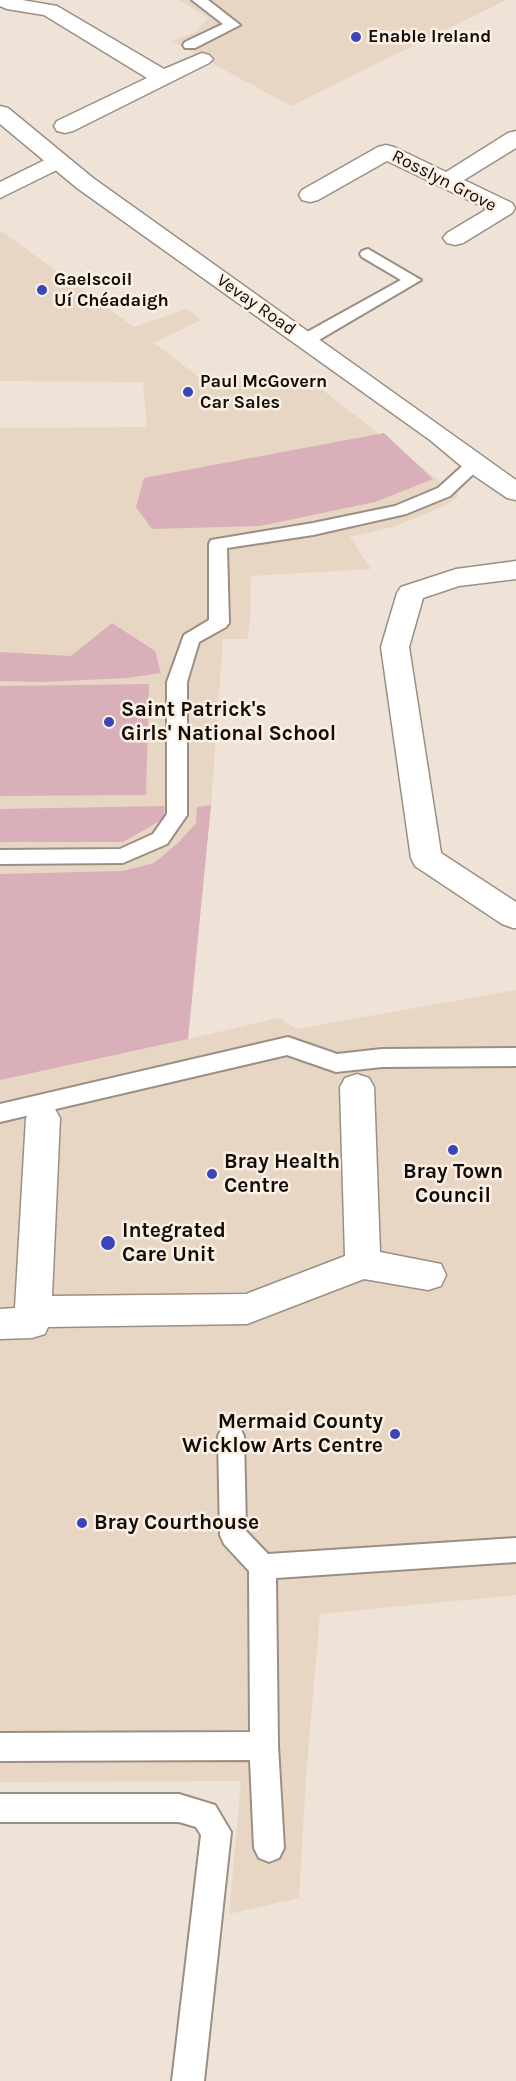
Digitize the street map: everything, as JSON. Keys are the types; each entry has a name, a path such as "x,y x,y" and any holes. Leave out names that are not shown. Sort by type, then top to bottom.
{"street":[{"path":"3,0 14,5 50,10 163,78"},
{"path":"65,126 163,78 196,52"},
{"name":"Vevay Road","path":"0,113 85,183 440,435 475,464 516,492"},
{"path":"447,181 516,138"},
{"name":"Rosslyn Grove","path":"310,195 386,152 504,208 455,238"},
{"path":"0,191 57,161"},
{"path":"516,570 456,578 411,593 395,647 426,858 516,916"},
{"path":"357,1087 363,1264"},
{"path":"0,1324 32,1323 43,1118"},
{"path":"33,1312 247,1309 363,1264 428,1275"}],"lane":[{"path":"196,52 233,25 199,0"},
{"path":"306,340 413,280 368,254"},
{"path":"0,857 123,856 160,839 177,815 177,682 191,639 219,623 218,544 313,529 400,510 444,492 475,464"},
{"path":"0,1113 288,1046 336,1063 382,1058 516,1057"},
{"path":"231,1436 233,1535 262,1567 264,1746 270,1848"},
{"path":"262,1567 516,1550"},
{"path":"0,1748 264,1746"},
{"path":"0,1808 179,1808 205,1815 216,1832 188,2081"}],"shaded area":[{"path":"179,0 506,0 291,106 171,41 196,32 208,18"},
{"path":"0,230 134,327 187,309 201,320 154,343 200,378 258,383 315,384 459,496 442,507 393,527 350,537 371,569 251,576 250,623 247,639 223,639 211,805 188,1039 279,1018 296,1029 516,990 516,1595 320,1614 306,1776 299,1898 229,1914 241,1781 0,1782 0,428 147,427 143,382 0,381"},
{"path":"384,433 433,479 375,502 260,526 152,529 136,507 144,478"},
{"path":"112,623 155,651 161,673 127,678 45,682 0,681 0,652 71,656"},
{"path":"149,684 146,795 0,796 0,686"},
{"path":"211,805 188,1039 0,1080 0,874 123,871 154,863 178,843 196,823 197,807"},
{"path":"164,806 165,818 123,842 0,842 0,809"}],"place":[{"name":"Enable Ireland","path":"356,37"},
{"name":"Gaelscoil Uí Chéadaigh","path":"42,290"},
{"name":"Paul McGovern Car Sales","path":"188,392"},
{"name":"Saint Patrick's Girls' National School","path":"109,722"},
{"name":"Bray Town Council","path":"453,1150"},
{"name":"Bray Health Centre","path":"212,1174"},
{"name":"Integrated Care Unit","path":"108,1243"},
{"name":"Mermaid County Wicklow Arts Centre","path":"395,1434"},
{"name":"Bray Courthouse","path":"82,1523"}]}
